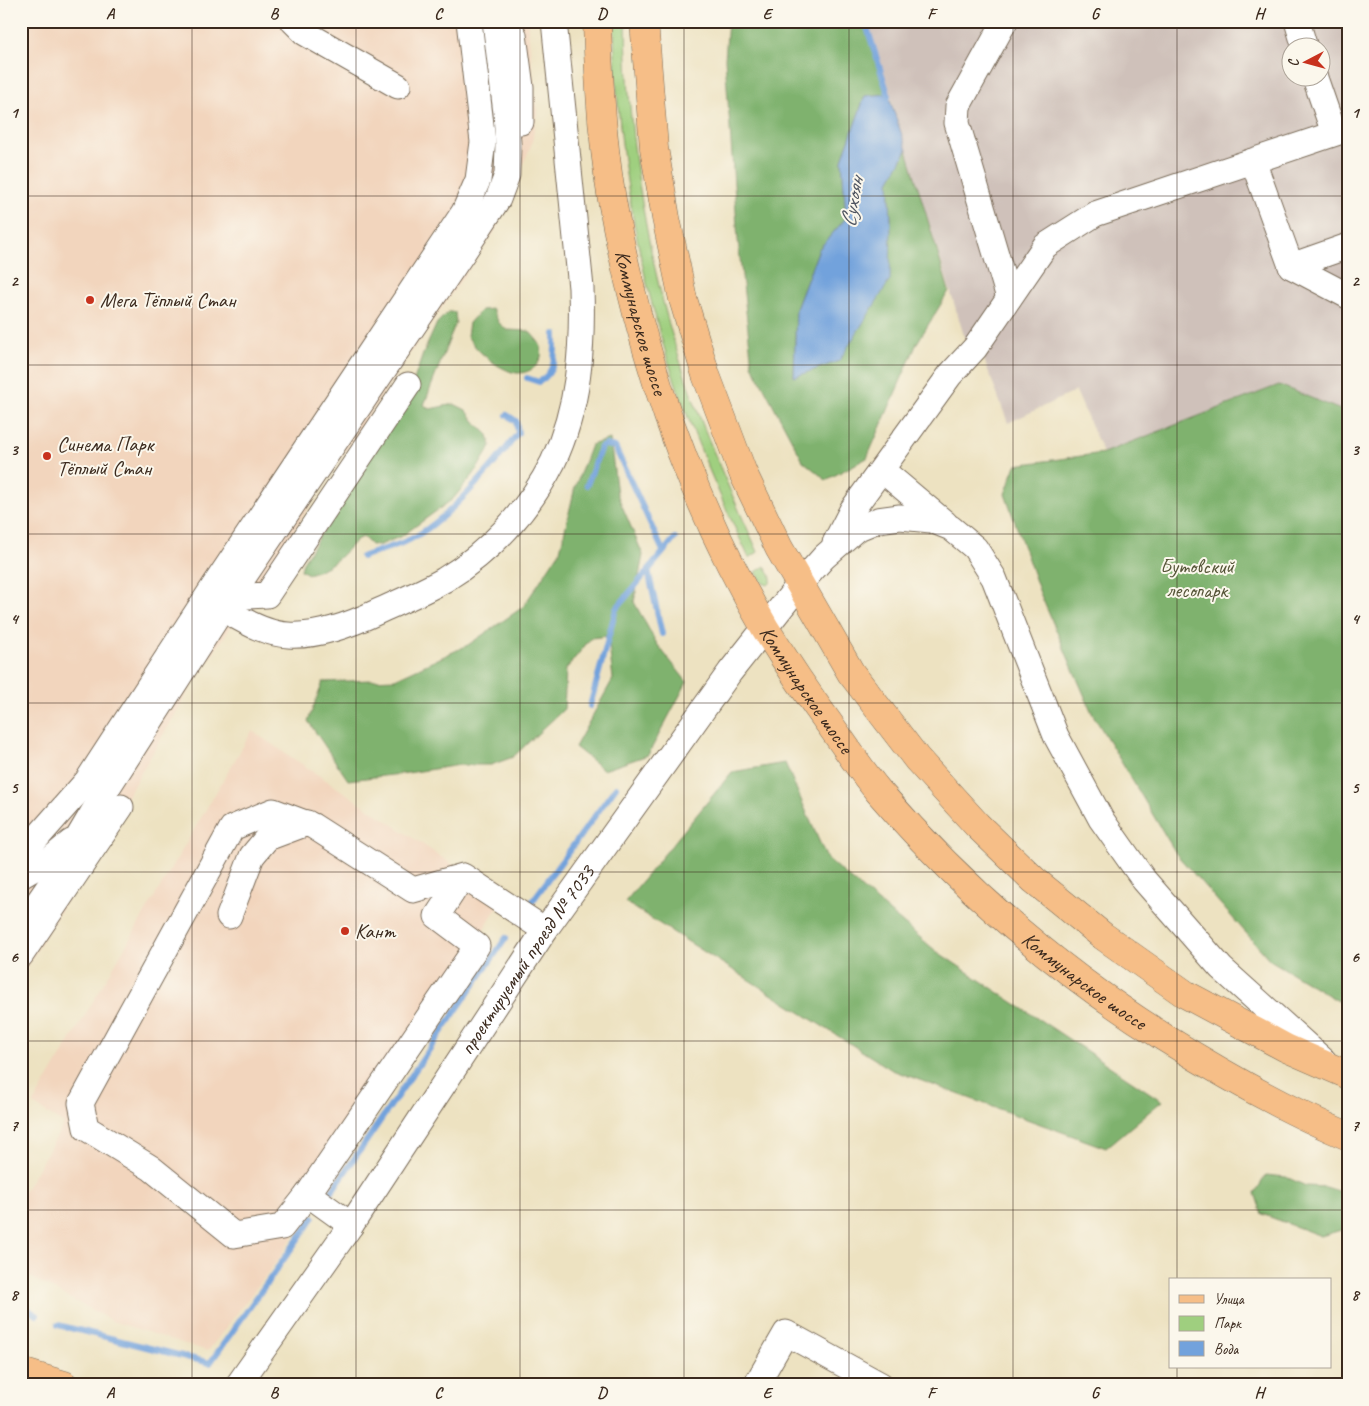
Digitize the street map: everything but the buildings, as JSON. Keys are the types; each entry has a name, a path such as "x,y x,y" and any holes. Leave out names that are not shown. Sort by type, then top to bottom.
{"main road":[{"name":"Коммунарское шоссе","path":"597,21 600,106 616,224 634,305 660,394 697,492 736,575 765,628 810,698 877,790 939,858 1002,918 1072,975 1138,1021 1230,1078 1348,1136"},
{"path":"644,21 654,148 666,218 683,299 703,365 743,473 779,548 851,673 917,759 977,825 1034,880 1102,936 1185,994 1286,1048 1341,1072"},
{"path":"21,1372 64,1385"}],"street":[{"path":"293,21 305,33 398,86"},
{"path":"21,851 28,848 87,781 214,586 464,212 478,180 483,142 469,21"},
{"path":"495,21 506,113 507,175"},
{"path":"21,926 59,872 79,836 498,199 521,134 521,87 512,21"},
{"path":"231,606 248,623 276,634 290,636 326,631 363,618 425,590 468,564 505,530 524,508 553,461 565,432 575,397 582,331 581,288 554,21"},
{"path":"590,21 600,106"},
{"path":"649,88 654,21"},
{"path":"1005,21 958,106 957,123 1009,298"},
{"path":"1296,21 1302,38"},
{"path":"833,548 852,510 950,375 975,348 1045,246 1094,214 1341,131 1320,88"},
{"path":"1253,161 1291,266 1348,296"},
{"path":"478,180 498,199"},
{"path":"1291,266 1348,246"},
{"path":"231,606 267,595 408,385"},
{"path":"882,470 975,548 994,578 1056,736 1101,819 1144,880 1221,968 1341,1072"},
{"path":"833,548 856,529 878,520 900,517 931,520 951,528"},
{"name":"проектируемый проезд № 7033","path":"238,1385 351,1226 545,930 730,672 799,585 833,548"},
{"path":"21,954 121,807"},
{"path":"463,876 437,916 477,946 308,1194 282,1227 234,1235 151,1168 86,1128 81,1103 232,828 273,812 307,823 412,890 463,876 545,930"},
{"path":"229,916 252,856 267,838 307,823"},
{"path":"21,876 52,858 79,836"},
{"path":"308,1194 351,1226"},
{"path":"756,1385 786,1333 881,1385"}],"shaded area":[{"path":"21,21 527,21 537,110 532,143 495,231 404,362 190,689 21,977"},
{"path":"867,21 1348,21 1348,413 1279,385 1103,453 1076,391 1008,423 983,357 966,342"},
{"path":"252,731 503,898 280,1257 208,1351 112,1321 21,1272 21,1197 64,1124 33,1104"}],"green space":[{"path":"614,21 626,21 627,67 636,161 643,208 662,300 697,409 758,552 749,558 711,475 686,411 651,301 640,255 624,161 615,67"},
{"path":"728,21 867,21 888,94 865,96 842,160 846,218 819,249 796,309 794,377 891,220 889,182 907,150 949,291 917,343 867,458 826,480 803,461 752,365 738,240 725,59"},
{"path":"492,309 499,323 507,330 529,331 539,343 541,347 540,360 532,369 515,373 497,365 475,347 467,336 469,323 481,310"},
{"path":"448,312 455,312 456,322 424,405 430,409 454,404 466,410 488,435 491,446 474,474 453,499 402,536 380,545 371,545 363,537 360,538 333,563 308,574 301,570 303,562 407,400 423,354 437,323"},
{"name":"Бутовский лесопарк","path":"1279,385 1348,413 1348,1007 1270,960 1177,855 1092,713 1040,593 1005,494 1016,465 1103,453"},
{"path":"610,439 617,494 643,555 634,602 657,644 687,682 648,755 604,770 575,747 613,679 608,636 591,638 566,669 564,709 513,757 491,765 460,765 348,780 308,721 323,682 395,679 468,645 523,607 560,551 575,487 591,445"},
{"path":"765,566 771,577 771,582 768,585 763,583 756,572"},
{"path":"785,763 827,859 936,951 1162,1101 1106,1148 892,1070 625,902 732,772"},
{"path":"1266,1175 1286,1177 1306,1186 1326,1187 1348,1194 1348,1228 1321,1236 1262,1214 1255,1193"}],"water":[{"path":"888,94 907,150 889,182 891,220 890,280 839,361 794,377 796,309 819,249 846,218 842,160 865,96"}],"waterway":[{"name":"Сухоян","path":"865,21 888,94 887,102"},
{"path":"527,378 539,382 549,373 554,361 555,334"},
{"path":"362,557 397,545 423,532 468,493 496,462 518,433 516,421 507,415"},
{"path":"587,485 601,447 606,445 615,447 663,551"},
{"path":"590,706 616,609 675,538"},
{"path":"648,570 662,634"},
{"path":"531,903 616,787"},
{"path":"332,1191 506,938"},
{"path":"58,1325 210,1363 313,1218"},
{"path":"21,1299 30,1311 37,1315"}],"place":[{"name":"Мега Тёплый Cтан","path":"90,300"},
{"name":"Синема Парк Тёплый Стан","path":"47,456"},
{"name":"Кант","path":"345,931"}]}
